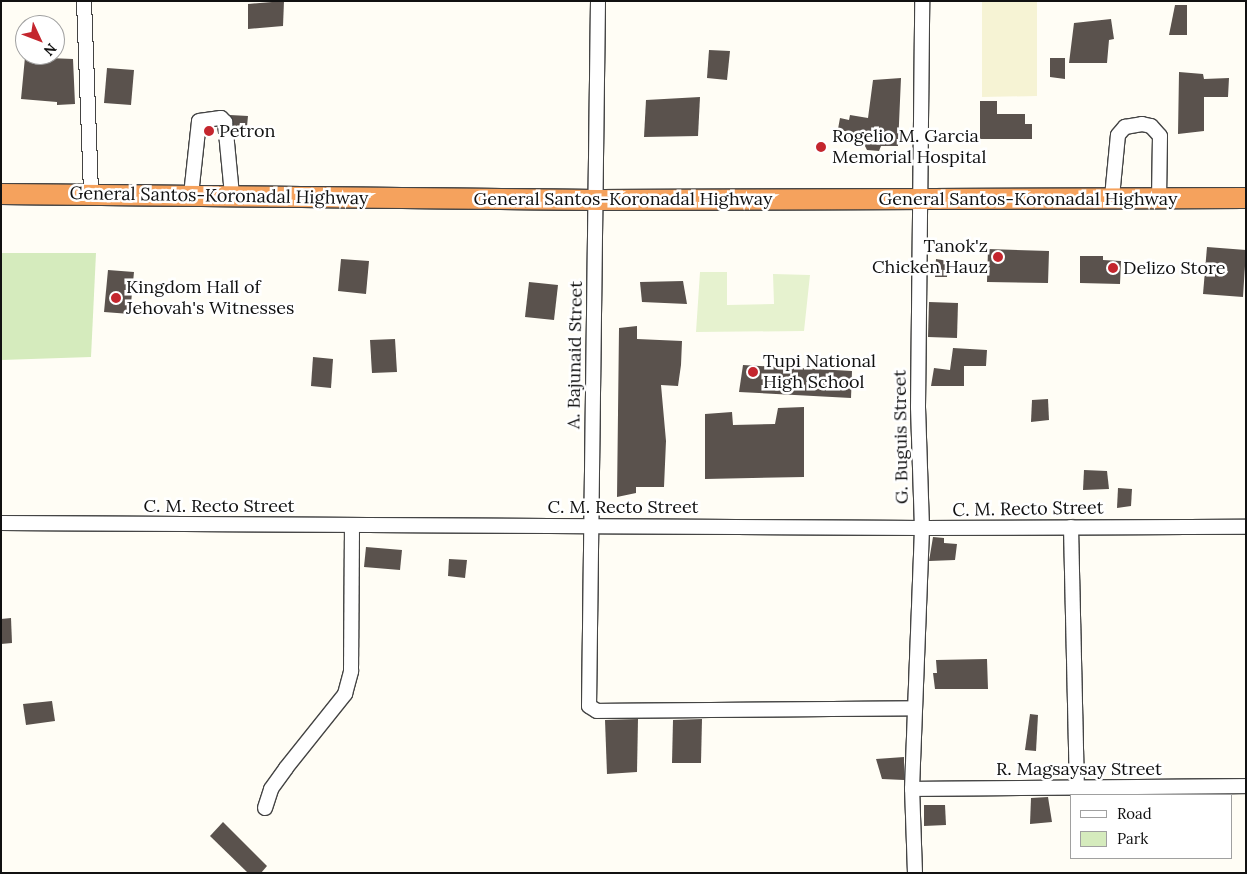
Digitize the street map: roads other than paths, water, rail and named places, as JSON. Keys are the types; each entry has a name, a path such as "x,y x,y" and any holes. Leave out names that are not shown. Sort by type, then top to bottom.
{"highway":[{"name":"General Santos-Koronadal Highway","path":"1,194 597,200 1246,198"}],"street":[{"path":"84,1 90,194"},
{"name":"A. Bajunaid Street","path":"598,1 597,200 588,704 591,708 598,711 915,708"},
{"name":"G. Buguis Street","path":"915,873 912,789 922,528 918,407 922,1"},
{"path":"191,195 199,121 221,118 225,122 232,195"},
{"path":"1112,197 1118,135 1124,127 1142,124 1151,126 1160,136 1159,198"},
{"name":"C. M. Recto Street","path":"1,523 590,527 1246,527"},
{"path":"265,808 271,789 345,694 350,671 352,525"},
{"path":"1071,527 1076,788"},
{"name":"R. Magsaysay Street","path":"912,789 1246,786"}],"place":[{"name":"Petron","path":"209,131"},
{"name":"Rogelio M. Garcia Memorial Hospital","path":"821,147"},
{"name":"Tanok'z Chicken Hauz","path":"998,257"},
{"name":"Delizo Store","path":"1113,268"},
{"name":"Kingdom Hall of Jehovah's Witnesses","path":"116,298"},
{"name":"Tupi National High School","path":"753,372"}]}
